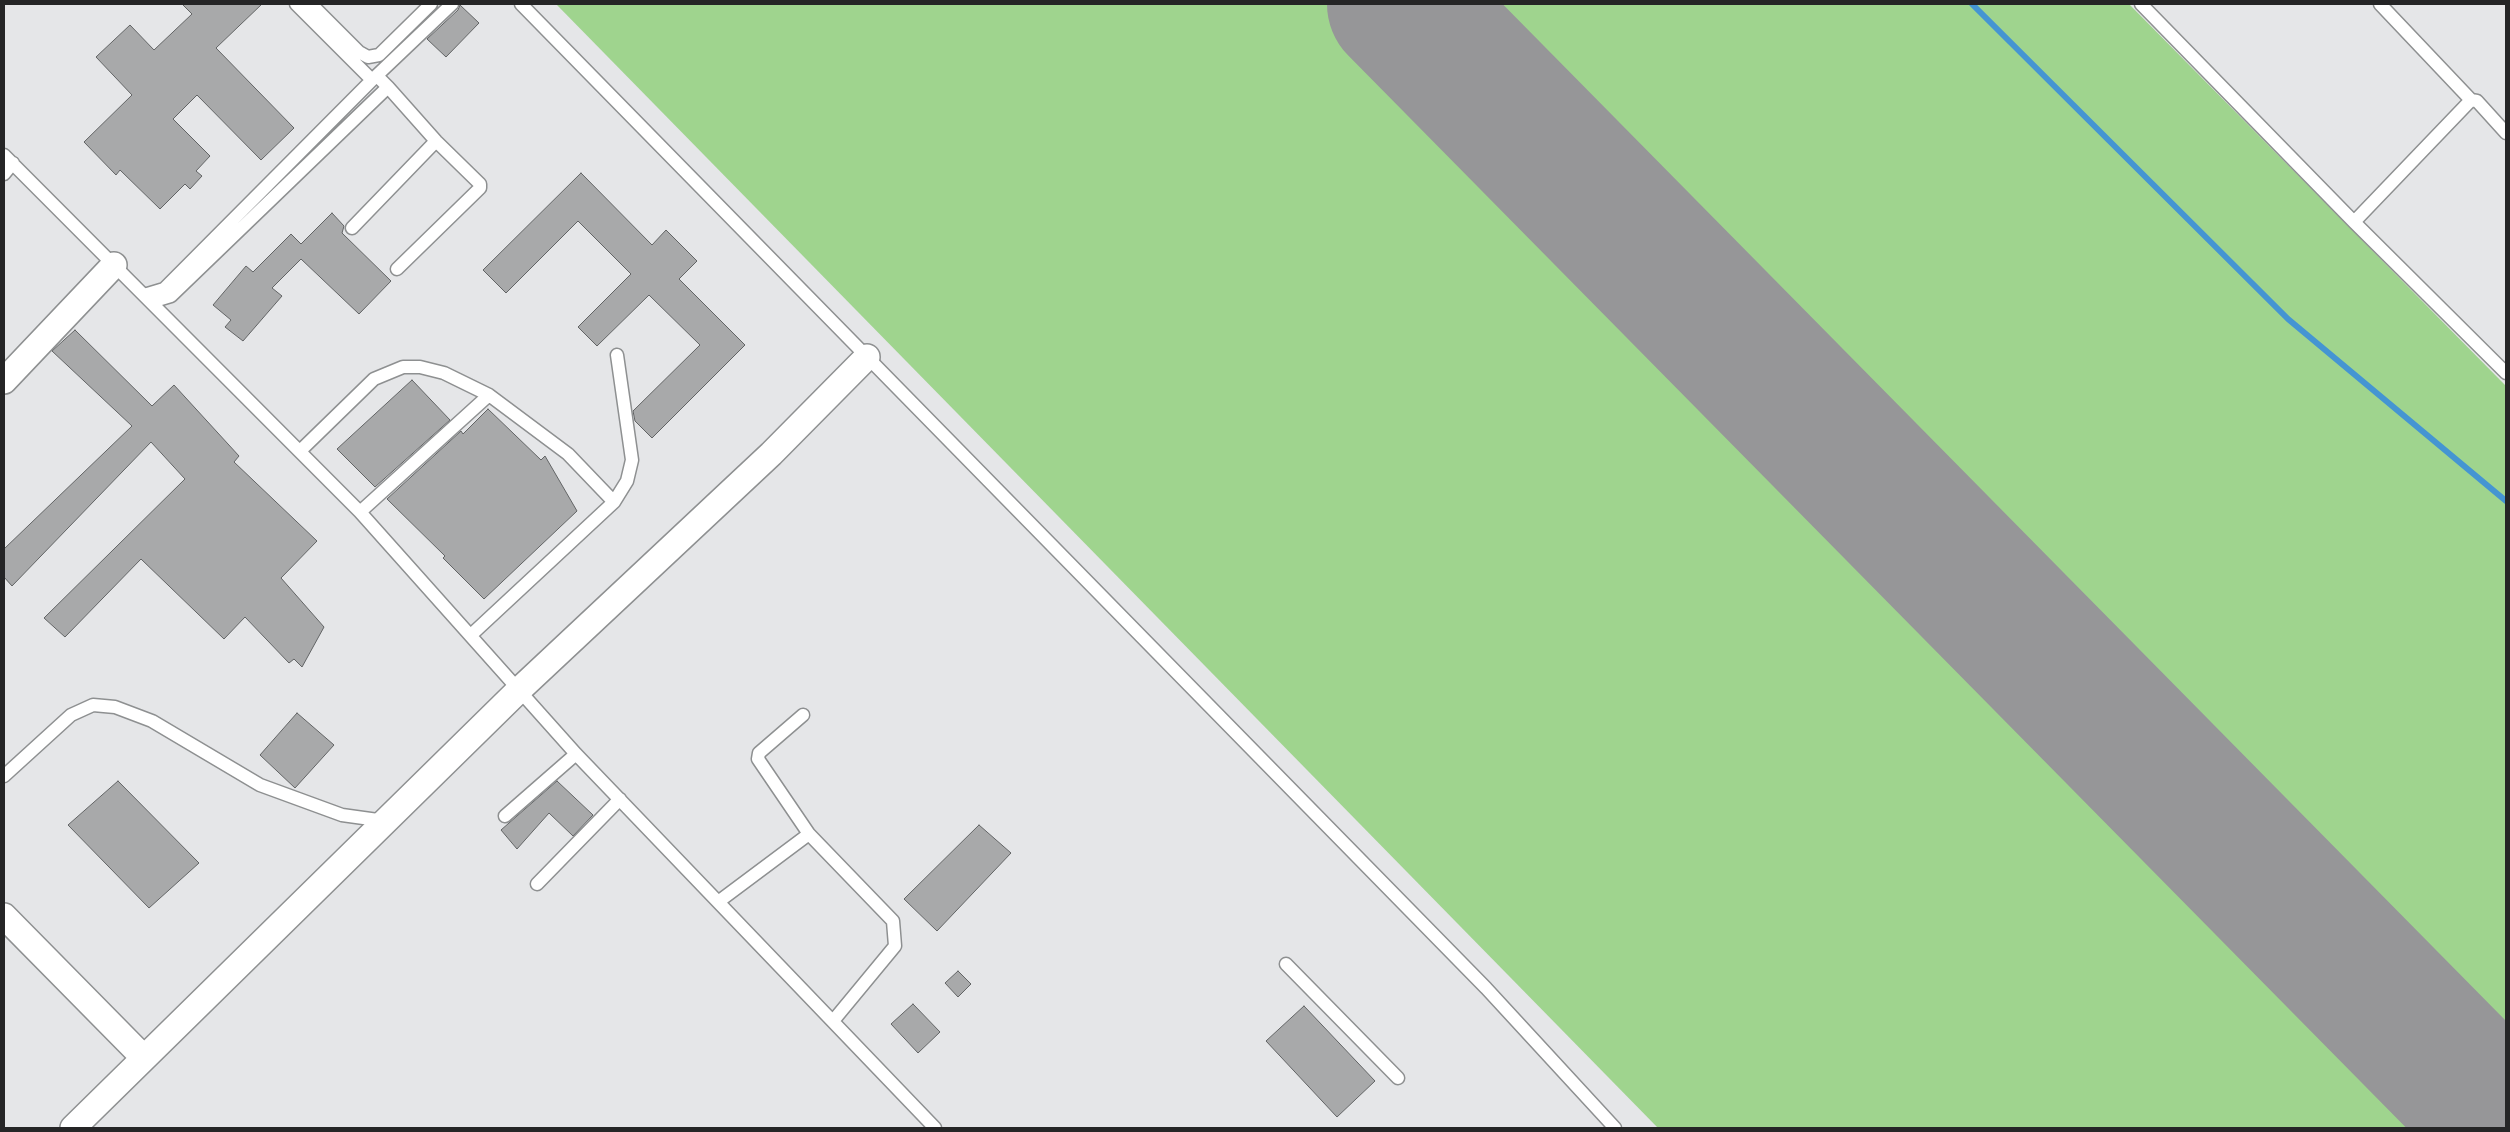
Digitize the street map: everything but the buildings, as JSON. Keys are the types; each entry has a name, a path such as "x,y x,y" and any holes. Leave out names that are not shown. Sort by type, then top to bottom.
{"street":[{"path":"4,381 114,265"},
{"path":"73,1128 388,821 519,690 771,454 867,357"},
{"path":"4,916 144,1058"}],"lane":[{"path":"296,4 374,78 388,87 436,141 478,181 480,188 397,269"},
{"path":"311,4 359,52 368,57 379,55 431,4"},
{"path":"148,299 164,289 374,78 452,4"},
{"path":"520,4 1479,981 1615,1128"},
{"path":"2141,4 2354,222 2506,373"},
{"path":"2380,4 2471,100 2477,101 2506,133"},
{"path":"148,299 171,296 388,87"},
{"path":"2354,222 2471,100"},
{"path":"352,228 436,141"},
{"path":"4,174 8,159"},
{"path":"8,159 360,512 576,754 935,1128"},
{"path":"471,635 614,502 627,480 632,460 617,355"},
{"path":"300,451 374,379 402,367 420,367 444,373 489,395 568,454 614,502"},
{"path":"360,512 489,395"},
{"path":"4,776 71,715 93,705 115,707 152,721 260,785 342,815 388,821"},
{"path":"803,715 759,753 758,759 809,834 893,921 895,946 833,1021"},
{"path":"505,816 576,754"},
{"path":"537,884 620,799"},
{"path":"718,902 809,834"},
{"path":"1286,964 1398,1078"}],"green space":[{"path":"556,4 2129,4 2506,386 2506,1128 1658,1128"}],"waterway":[{"path":"1972,4 2288,319 2506,501"}],"runway":[{"path":"1400,4 2506,1125"}]}
